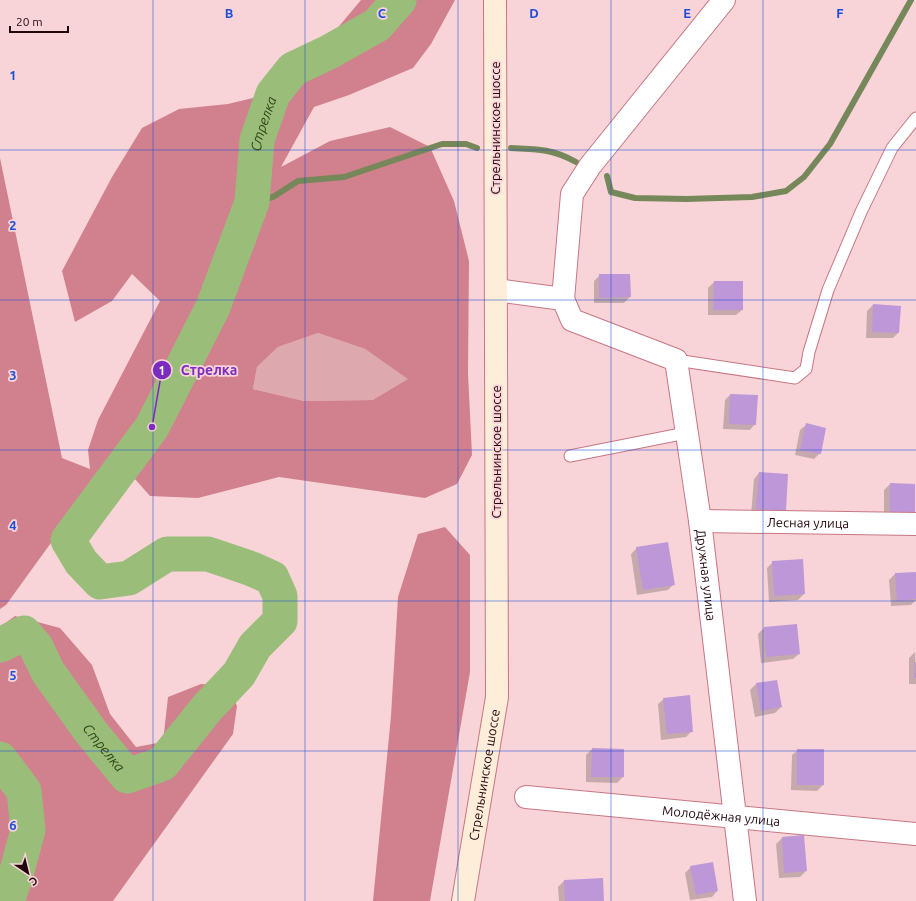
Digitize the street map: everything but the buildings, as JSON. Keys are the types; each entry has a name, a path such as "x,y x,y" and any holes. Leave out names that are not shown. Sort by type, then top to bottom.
{"main road":[{"name":"Стрельнинское шоссе","path":"462,901 497,697 495,0"}],"street":[{"path":"676,360 572,320 563,299 572,194 590,166 724,0"},
{"path":"496,290 563,299"},
{"name":"Дружная улица","path":"676,360 700,521 744,901"},
{"name":"Лесная улица","path":"700,521 916,524"},
{"name":"Молодёжная улица","path":"526,797 916,834"}],"lane":[{"path":"676,360 795,378 806,369 809,352 828,290 861,212 892,148 916,118"},
{"path":"570,456 686,433"}],"shaded area":[{"path":"361,0 455,0 431,44 413,68 349,95 314,107 281,167 330,141 390,127 430,147 454,201 469,261 468,373 472,455 457,484 425,498 279,477 198,498 150,496 135,479 99,514 61,529 6,605 0,609 0,158 62,458 90,469 88,450 98,420 160,301 132,274 112,301 75,322 62,271 112,177 142,128 179,109 228,104 257,97 335,31","holes":["318,333 365,349 408,379 373,400 304,401 253,389 257,367 278,347"]},
{"path":"318,333 365,349 409,379 374,400 304,401 253,389 257,367 278,347"},
{"path":"445,527 470,555 470,672 430,901 373,901 391,716 398,597 418,534"},
{"path":"15,616 60,628 92,665 110,714 136,747 163,742 168,697 201,684 228,686 237,706 233,734 113,901 0,901 0,627"}],"waterway":[{"name":"Стрелка","path":"0,645 24,633 36,647 48,672 91,732 127,776 162,764 207,708 239,674 255,646 280,621 280,596 272,578 252,569 208,554 167,554 129,578 100,582 81,562 68,540 152,427 213,307 252,202 257,140 273,94 293,69 329,52 377,25 399,0"},
{"path":"607,176 611,192 635,198 686,199 752,197 786,191 804,177 830,144 911,0"},
{"path":"252,202 273,197 298,181 344,177 442,144 466,144 477,148"},
{"path":"511,148 537,149 552,152 560,154 576,162"},
{"name":"Стрелка","path":"0,759 24,791 28,830 7,901"}],"place":[{"name":"Стрелка","path":"152,427"}]}
